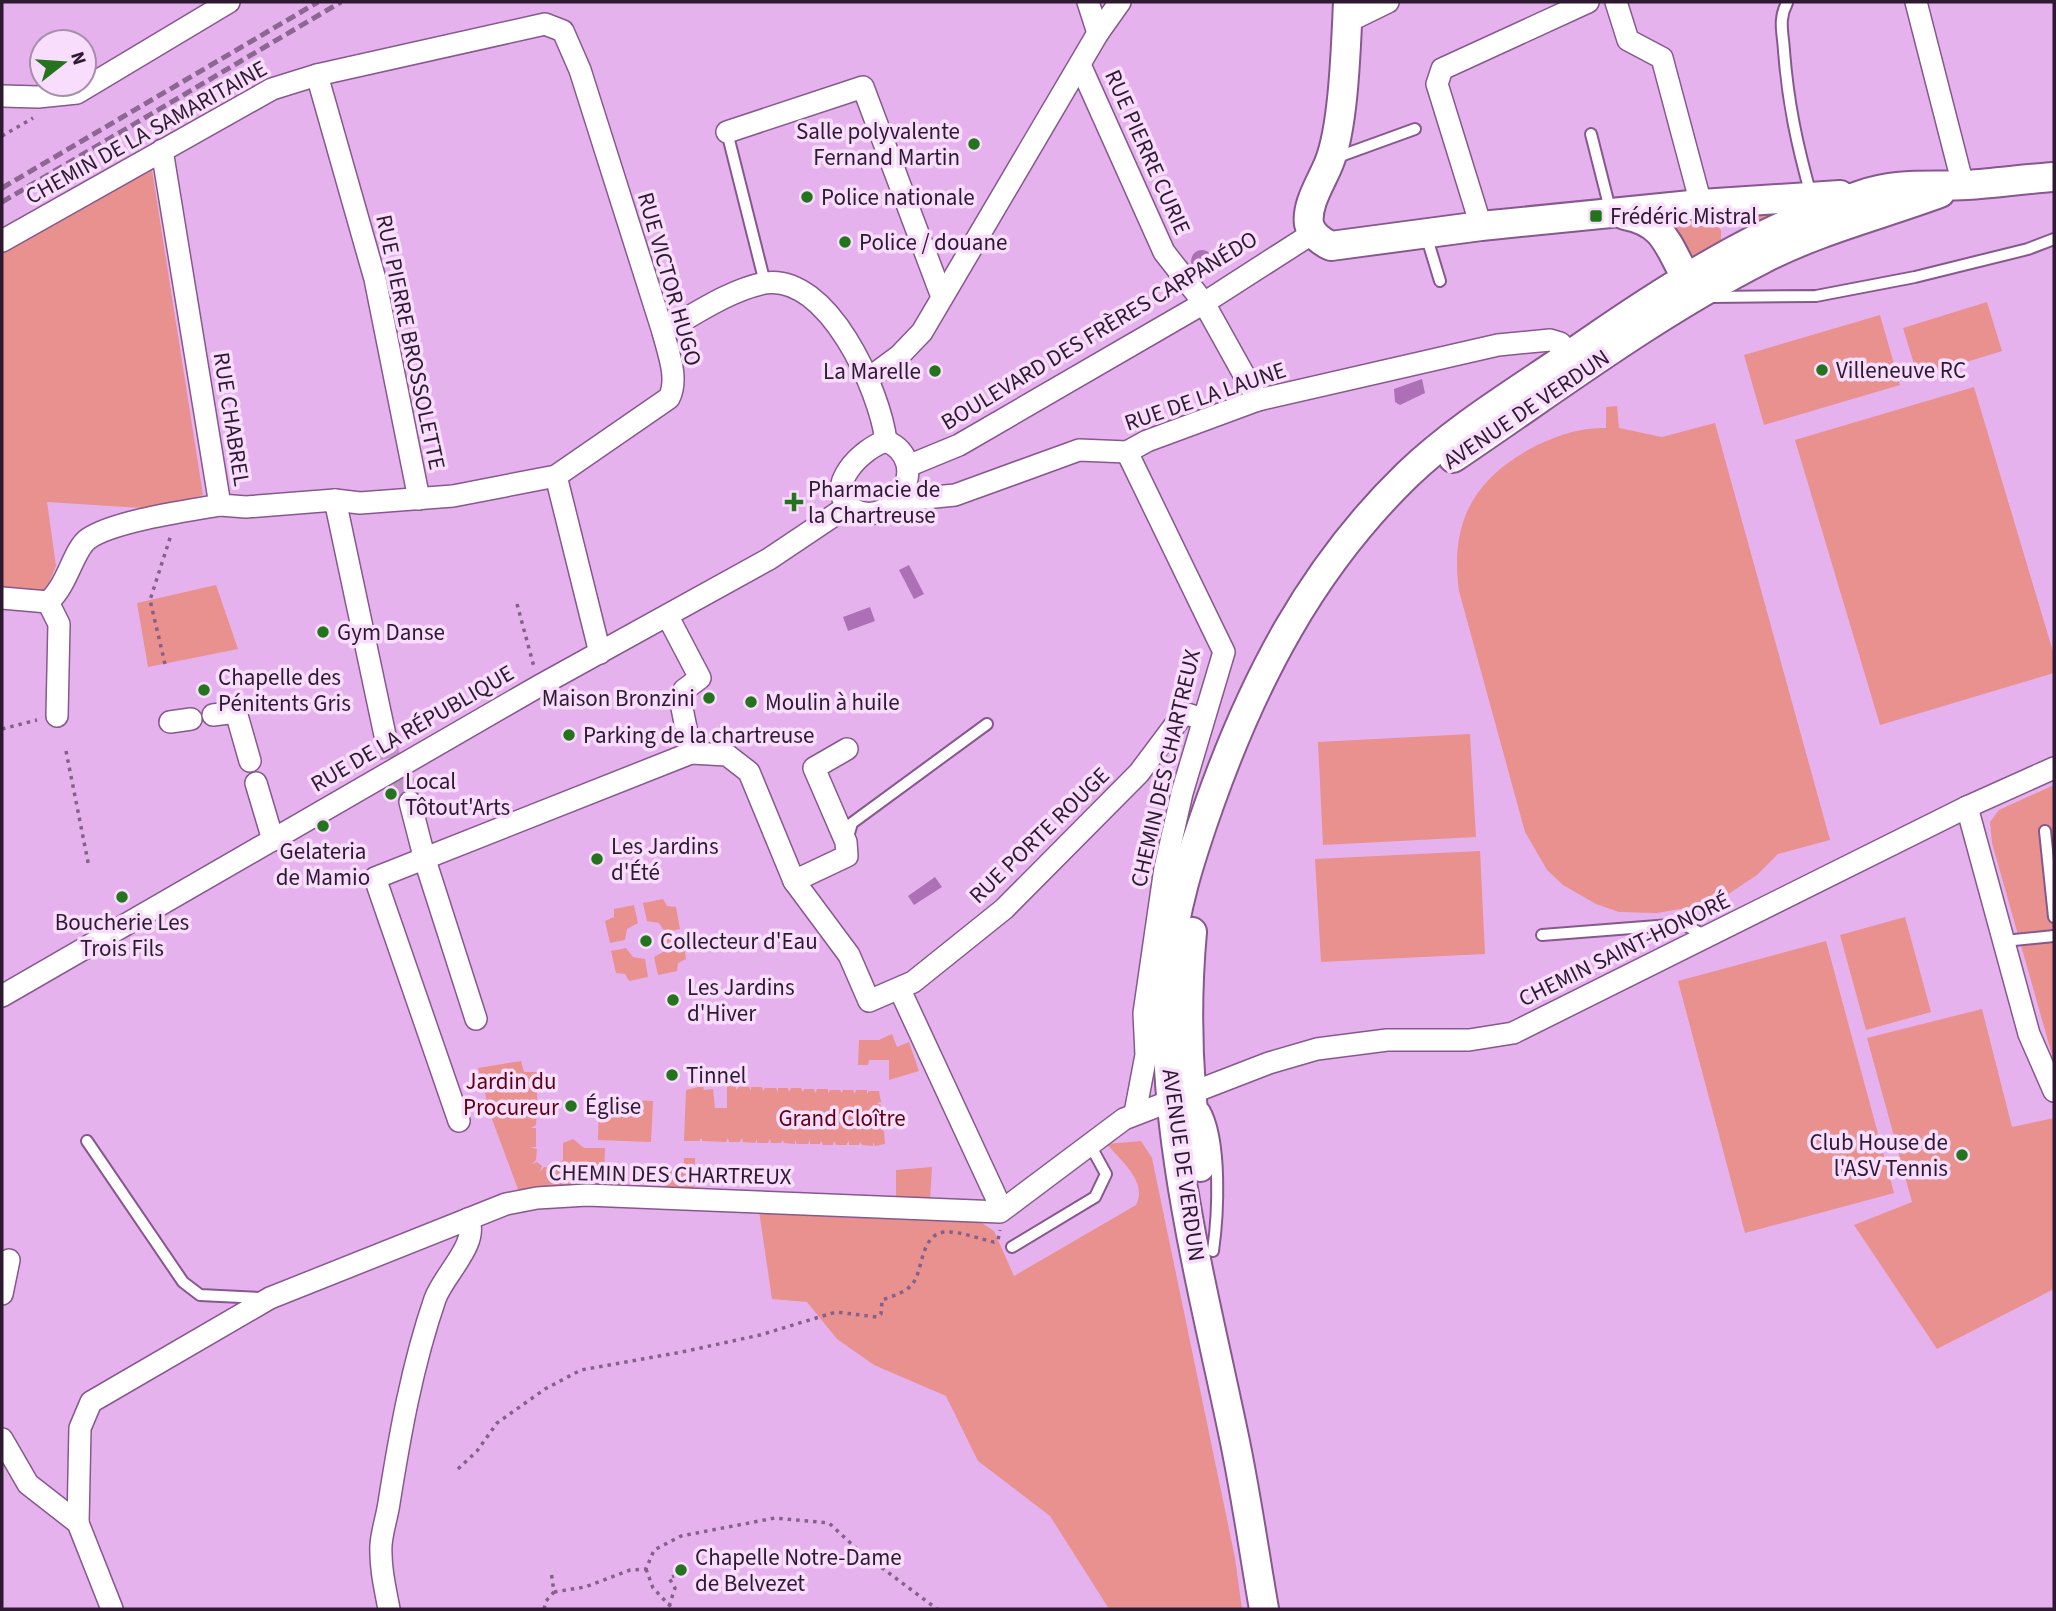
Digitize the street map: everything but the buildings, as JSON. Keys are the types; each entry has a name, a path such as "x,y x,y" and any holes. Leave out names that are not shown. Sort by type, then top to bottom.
{"main road":[{"path":"1348,12 1331,160 1315,195 1309,218 1313,233 1324,243 1339,247 1481,226 1705,204 1864,194 1915,183 1963,185 2054,177"},
{"path":"1701,286 1818,234 1963,185"},
{"path":"1737,250 1796,221 1864,194"},
{"path":"1701,286 1736,258 1737,250 1733,224 1724,211 1705,204"},
{"path":"1615,214 1646,219 1659,230 1701,286"},
{"name":"AVENUE DE VERDUN","path":"1264,1609 1236,1444 1194,1254 1169,970 1175,909 1189,858 1227,750 1269,661 1301,606 1372,512 1438,447 1571,354 1701,286"},
{"name":"AVENUE DE VERDUN","path":"1343,551 1416,485 1701,286"},
{"name":"AVENUE DE VERDUN","path":"1182,1096 1213,1251 1236,1444"}],"street":[{"path":"2,96 38,97 77,93 229,2"},
{"path":"1088,2 1098,33"},
{"path":"868,379 912,344 942,298 1098,33 1120,2"},
{"path":"1348,12 1388,2"},
{"path":"1481,226 1437,84 1442,69 1588,2"},
{"path":"1616,2 1628,40 1662,58 1705,204"},
{"path":"1916,2 1963,185"},
{"name":"CHEMIN DE LA SAMARITAINE","path":"2,242 272,89 317,75 545,24 563,30 580,70"},
{"name":"RUE PIERRE CURIE","path":"1080,67 1164,252 1204,303 1258,400"},
{"name":"RUE VICTOR HUGO","path":"335,500 360,503 453,496 556,476 669,398 673,390 672,371 663,332 580,70"},
{"name":"RUE PIERRE BROSSOLETTE","path":"317,75 375,279 419,499"},
{"path":"727,132 850,89 863,88 942,298"},
{"name":"RUE CHABREL","path":"162,150 220,505 246,508 335,500"},
{"name":"BOULEVARD DES FRÈRES CARPANÉDO","path":"908,466 960,445 1204,303 1313,233"},
{"path":"663,332 731,295 765,283 800,288 830,314 868,379 884,420 886,441"},
{"name":"RUE DE LA LAUNE","path":"897,501 954,495 1079,450 1127,452 1147,440 1258,400 1520,341 1550,340 1560,344 1571,354"},
{"path":"886,441 897,445 908,466 909,477 897,501 887,509 871,514 859,513 848,506 843,491 844,478 851,465 864,451 886,441"},
{"name":"CHEMIN DES CHARTREUX","path":"1127,452 1224,652 1203,719 1165,868 1144,1013 1146,1055 1135,1113"},
{"path":"556,476 600,653"},
{"path":"335,500 393,762"},
{"path":"2,598 48,603 61,591 76,555 87,539 168,515 220,505"},
{"name":"RUE DE LA RÉPUBLIQUE","path":"2,996 273,839 393,762 668,617 769,559 848,506"},
{"path":"48,603 59,624 57,716"},
{"path":"668,617 700,678 684,690 682,708 691,753"},
{"path":"213,716 236,712 250,761"},
{"name":"RUE PORTE ROUGE","path":"900,990 1004,909 1139,773 1181,717 1187,714 1203,719"},
{"path":"794,881 847,856 846,842 814,768 847,749"},
{"path":"459,1121 375,878 691,753 727,755 749,772 794,881 849,955 869,1001 900,990 998,1205 1135,1113 1182,1096"},
{"name":"CHEMIN SAINT-HONORÉ","path":"1182,1096 1269,1063 1317,1049 1387,1040 1469,1040 1513,1033 1967,807 2054,768"},
{"path":"257,783 273,839"},
{"path":"410,802 425,860 477,1019"},
{"path":"1967,807 2029,1034 2054,1091"},
{"name":"CHEMIN DES CHARTREUX","path":"78,1523 80,1428 91,1402 270,1298 522,1199 587,1195 998,1205"},
{"path":"389,1609 382,1574 381,1544 397,1445 416,1365 438,1291 448,1271 469,1243 472,1227 468,1219"},
{"path":"2,1294 9,1260"},
{"path":"2,1439 28,1484 78,1523 112,1609"}],"lane":[{"path":"1787,3 1780,17 1785,87 1793,133 1811,197"},
{"path":"1331,160 1415,129"},
{"path":"727,132 765,283"},
{"path":"1591,134 1615,214"},
{"path":"1425,233 1440,281"},
{"path":"1701,286 1816,296 1940,271 2028,249 2054,239"},
{"path":"846,842 852,823 987,724"},
{"path":"2045,831 2054,917"},
{"path":"1542,934 1683,924 1708,937"},
{"path":"2004,941 2054,936"},
{"path":"87,1141 183,1282 200,1295 270,1298"},
{"path":"1012,1247 1095,1197 1106,1174 1089,1143"}],"path":[{"path":"165,664 150,600 172,532 168,515"},
{"path":"516,604 539,685"},
{"path":"2,729 57,716"},
{"path":"66,751 89,867"},
{"path":"458,1468 477,1451 498,1423 545,1389 581,1370 682,1353 760,1335 836,1312 877,1317 881,1314 882,1300 902,1292 915,1280 918,1264 932,1238 950,1233 994,1242 1000,1235 998,1205"},
{"path":"671,1607 653,1588 646,1569 654,1550 681,1536 775,1518 829,1523 858,1550 937,1609"},
{"path":"544,1609 546,1601 554,1592 585,1587 630,1570 646,1569"},
{"path":"551,1571 554,1592"},
{"path":"671,1607 675,1588 669,1578 674,1576"}],"green space":[{"path":"143,169 152,170 203,495 157,509 47,502 56,566 45,592 2,588 2,252"},
{"path":"1786,211 1749,229 1744,214"},
{"path":"1709,217 1721,230 1721,242 1698,262 1687,257 1672,220"},
{"path":"1987,302 2002,351 1918,377 1903,328"},
{"name":"Villeneuve RC","path":"1880,315 1900,385 1764,425 1744,355"},
{"path":"1974,387 2054,655 2054,673 1880,725 1795,440"},
{"path":"1617,406 1619,428 1662,437 1715,423 1830,840 1778,854 1757,875 1724,897 1698,906 1657,913 1619,912 1596,904 1563,885 1547,870 1525,832 1459,591 1457,568 1462,526 1469,508 1492,476 1528,450 1546,441 1576,431 1606,428 1606,407"},
{"path":"216,585 238,649 148,667 137,603"},
{"path":"1470,734 1476,837 1323,845 1318,742"},
{"path":"2054,785 2054,1062 1992,843 1990,822 1999,810"},
{"path":"1480,851 1485,954 1321,962 1315,859"},
{"path":"663,899 667,906 676,907 680,929 665,932 659,923 647,921 643,903"},
{"path":"634,905 638,923 627,929 625,940 610,943 605,921 614,917 614,909"},
{"path":"1905,917 1931,1012 1866,1030 1840,935"},
{"path":"682,936 686,959 678,963 677,971 658,975 654,957 665,951 666,940"},
{"path":"1826,941 1894,1193 1745,1233 1678,981"},
{"path":"626,948 633,957 645,959 648,977 629,981 625,974 616,973 611,951"},
{"path":"1982,1009 2012,1127 2054,1118 2054,1289 1937,1349 1854,1225 1912,1202 1867,1038"},
{"path":"892,1034 897,1047 909,1042 919,1071 889,1080 889,1060 869,1060 868,1065 858,1065 859,1040 879,1040"},
{"name":"Jardin du Procureur","path":"521,1061 524,1072 537,1072 537,1083 534,1083 537,1087 537,1107 531,1109 537,1110 536,1125 531,1128 536,1128 536,1147 530,1147 537,1149 536,1160 532,1164 537,1162 542,1166 540,1172 544,1167 550,1168 554,1173 553,1167 563,1160 563,1143 573,1139 584,1148 605,1148 604,1174 620,1175 620,1189 519,1192 492,1119 478,1068"},
{"name":"Grand Cloître","path":"703,1086 704,1090 713,1089 715,1108 727,1108 727,1086 736,1087 736,1090 739,1087 749,1087 751,1091 751,1087 762,1087 763,1091 765,1088 776,1088 778,1092 778,1088 788,1088 789,1092 791,1088 801,1088 803,1092 804,1089 814,1089 815,1093 817,1089 828,1089 828,1093 830,1090 840,1090 842,1093 843,1090 853,1090 855,1094 856,1090 867,1090 867,1094 869,1091 879,1091 881,1102 877,1103 881,1105 882,1116 879,1116 882,1118 883,1128 880,1129 884,1131 885,1144 875,1146 873,1142 873,1146 862,1145 860,1142 859,1145 849,1145 849,1141 846,1145 836,1145 834,1141 833,1145 823,1145 821,1141 820,1144 810,1144 810,1140 808,1144 797,1144 795,1140 795,1144 784,1143 783,1140 781,1143 771,1143 770,1139 768,1143 757,1143 757,1139 755,1143 743,1142 742,1138 740,1142 729,1142 728,1138 726,1142 702,1141 702,1138 699,1141 684,1141 686,1090"},
{"path":"599,1099 653,1101 651,1142 598,1140"},
{"path":"1141,1141 1152,1158 1235,1558 1242,1609 1109,1609 1050,1516 978,1461 946,1396 874,1365 837,1339 807,1302 772,1299 759,1211 967,1213 994,1231 1014,1276 1136,1205 1139,1196 1136,1180 1107,1144"},
{"path":"684,1158 695,1158 694,1191 663,1191 664,1171 683,1172"},
{"path":"932,1167 930,1201 896,1200 896,1170"}],"shaded area":[{"path":"1202,250 1212,257 1213,261 1206,271 1202,272 1192,265 1191,261 1198,251"},
{"path":"1422,379 1425,393 1400,405 1395,402 1394,389"},
{"path":"909,565 924,594 914,599 899,570"},
{"path":"870,607 875,621 848,631 843,617"},
{"path":"935,877 942,887 914,905 908,896"}],"tunnel":[{"path":"386,740 390,758"},
{"path":"402,777 410,802"}],"railway":[{"path":"2,188 318,2"},
{"path":"2,202 341,2"}],"place":[{"name":"Salle polyvalente Fernand Martin","path":"974,144"},
{"name":"Police nationale","path":"807,197"},
{"name":"Frédéric Mistral","path":"1596,216"},
{"name":"Police / douane","path":"845,242"},
{"name":"Villeneuve RC","path":"1822,370"},
{"name":"La Marelle","path":"935,371"},
{"name":"Pharmacie de la Chartreuse","path":"794,502"},
{"name":"Gym Danse","path":"323,632"},
{"name":"Chapelle des Pénitents Gris","path":"204,690"},
{"name":"Maison Bronzini","path":"709,698"},
{"name":"Moulin à huile","path":"751,702"},
{"name":"Parking de la chartreuse","path":"569,735"},
{"name":"Local Tôtout'Arts","path":"391,794"},
{"name":"Gelateria de Mamio","path":"323,826"},
{"name":"Les Jardins d'Été","path":"597,859"},
{"name":"Boucherie Les Trois Fils","path":"122,897"},
{"name":"Collecteur d'Eau","path":"646,941"},
{"name":"Les Jardins d'Hiver","path":"673,1000"},
{"name":"Tinnel","path":"672,1075"},
{"name":"Église","path":"571,1106"},
{"name":"Club House de l'ASV Tennis","path":"1962,1155"},
{"name":"Chapelle Notre-Dame de Belvezet","path":"681,1570"}]}
